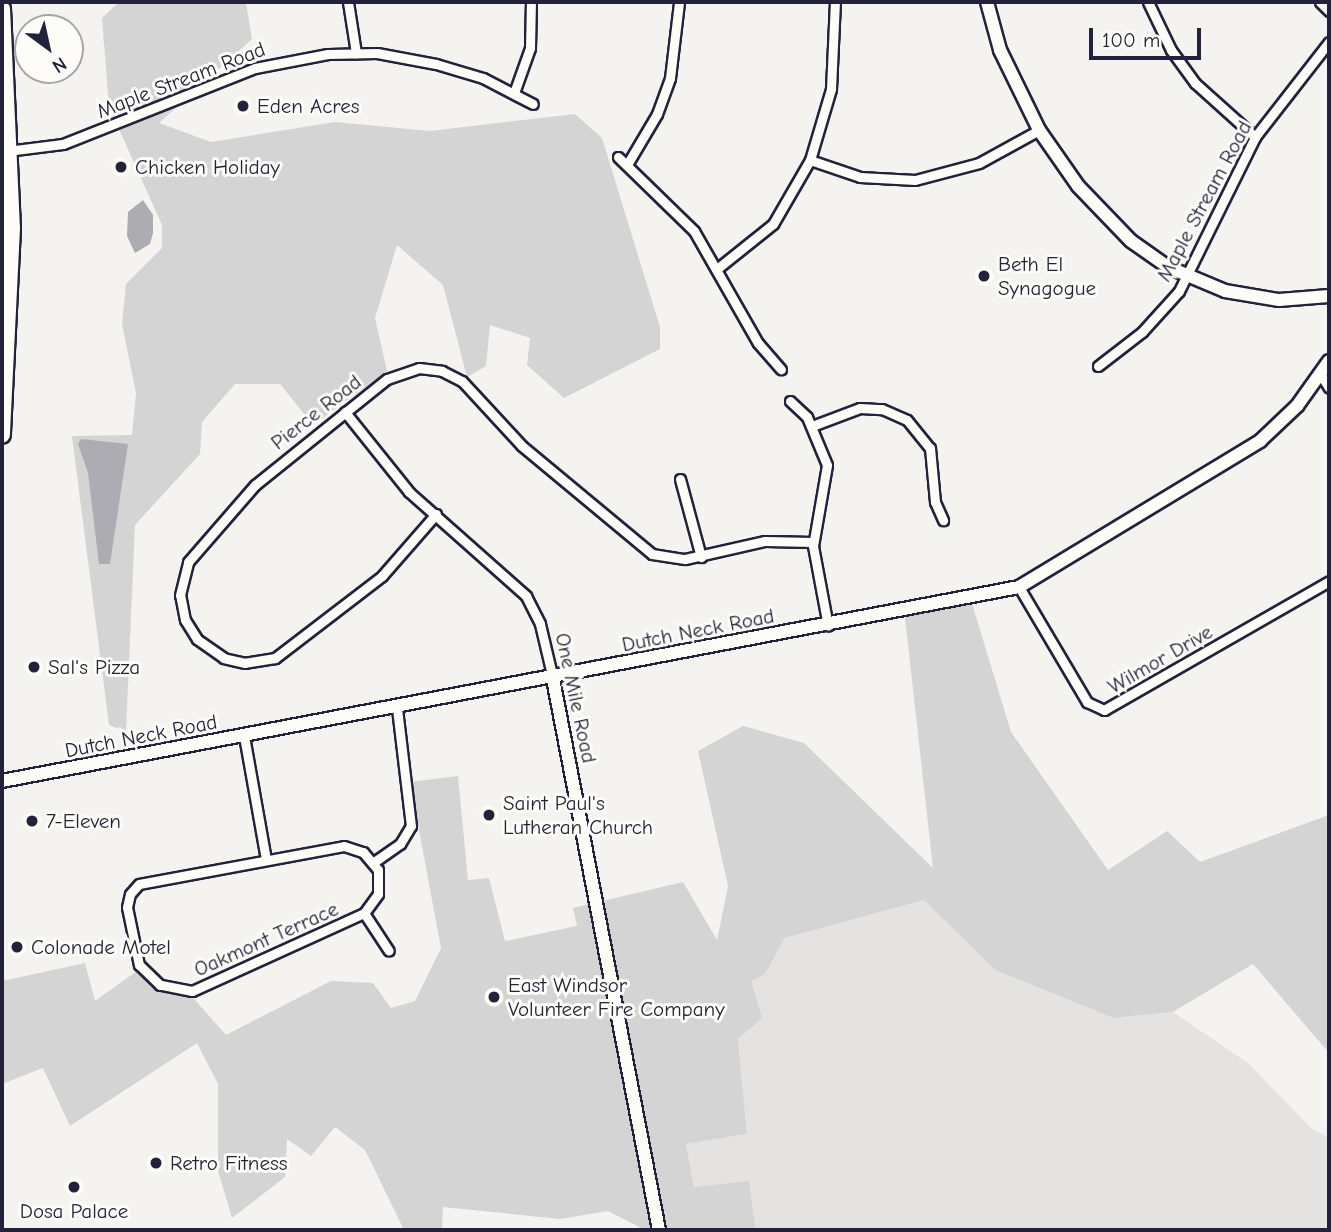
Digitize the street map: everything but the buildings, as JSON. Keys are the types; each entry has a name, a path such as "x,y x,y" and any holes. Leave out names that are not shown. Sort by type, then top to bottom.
{"highway":[{"path":"2,9 12,271 2,435"}],"street":[{"path":"348,2 356,52"},
{"path":"514,93 530,48 531,2"},
{"path":"628,163 657,114 670,78 679,2"},
{"path":"718,268 773,224 810,160 831,89 835,2"},
{"path":"987,2 1000,50 1039,130 1061,164 1115,226 1149,255 1188,277 1260,298 1329,296"},
{"path":"1148,2 1188,74 1255,137"},
{"path":"1320,2 1329,11"},
{"name":"Maple Stream Road","path":"1098,366 1142,332 1188,277 1255,137 1329,42"},
{"name":"Maple Stream Road","path":"6,150 79,139 255,68 303,57 356,52 436,64 514,93 533,104"},
{"path":"810,160 860,177 915,180 979,163 1039,130"},
{"path":"618,157 628,163 678,212 718,268 758,343 781,369"},
{"name":"Dutch Neck Road","path":"2,781 554,679 1019,587 1246,451 1284,420 1321,375 1329,361"},
{"name":"Pierce Road","path":"436,514 382,576 285,653 255,663 235,661 215,654 197,639 181,607 181,583 188,562 263,477 387,379 407,370 431,368 453,375 522,446 643,549 670,559 701,557 765,541 813,542"},
{"path":"1321,375 1329,388"},
{"path":"790,401 801,408 812,426 827,465 813,542 828,626"},
{"path":"812,426 860,408 882,409 907,420 930,448 935,502 943,520"},
{"name":"One Mile Road","path":"345,412 397,479 526,596 540,624 554,679 659,1230"},
{"path":"680,479 701,557"},
{"name":"Wilmor Drive","path":"1019,587 1087,702 1104,710 1329,581"},
{"path":"374,862 400,844 411,827 397,708"},
{"path":"244,736 266,859"},
{"name":"Oakmont Terrace","path":"344,846 363,852 374,862 379,886 363,913 201,988 170,989 145,973 134,951 127,907 134,889 148,881 344,846"},
{"path":"363,913 389,951"}],"shaded area":[{"path":"119,2 246,3 252,39 159,123 211,142 335,122 430,131 575,114 602,138 660,327 660,349 564,398 527,365 530,338 490,325 486,366 467,377 443,285 397,245 375,318 387,371 313,425 280,384 235,384 202,422 200,454 135,525 126,731 109,725 72,436 132,435 136,393 122,324 126,284 162,248 162,225 109,107 102,18"},
{"path":"143,200 153,215 153,233 150,244 135,253 127,236 128,212"},
{"path":"81,439 128,444 110,564 99,564 88,473 78,444"},
{"path":"970,597 1011,732 1108,870 1167,831 1200,862 1329,815 1329,1053 1253,964 1173,1012 1113,1018 995,970 924,900 785,938 765,974 751,981 762,1018 738,1039 747,1134 686,1144 694,1187 749,1181 756,1230 645,1230 608,1211 560,1219 443,1207 442,1230 404,1230 365,1150 335,1127 311,1156 287,1139 285,1177 232,1218 218,1171 218,1084 197,1043 70,1126 43,1068 2,1084 2,981 85,963 95,1001 141,968 188,992 226,1035 331,981 373,983 391,1008 415,1001 441,948 410,782 458,776 468,880 489,878 505,941 577,926 573,908 683,882 717,940 728,886 698,751 743,726 804,743 933,868 904,609"},
{"path":"924,900 995,970 1113,1018 1173,1012 1248,1063 1312,1129 1329,1137 1329,1230 756,1230 749,1182 694,1187 686,1144 747,1134 738,1039 751,981 765,974 785,938"}],"place":[{"name":"Eden Acres","path":"243,106"},
{"name":"Chicken Holiday","path":"121,167"},
{"name":"Beth El Synagogue","path":"984,276"},
{"name":"Sal's Pizza","path":"34,667"},
{"name":"Saint Paul's Lutheran Church","path":"489,815"},
{"name":"7-Eleven","path":"32,821"},
{"name":"Colonade Motel","path":"17,947"},
{"name":"East Windsor Volunteer Fire Company","path":"494,997"},
{"name":"Retro Fitness","path":"156,1163"},
{"name":"Dosa Palace","path":"74,1187"}]}
